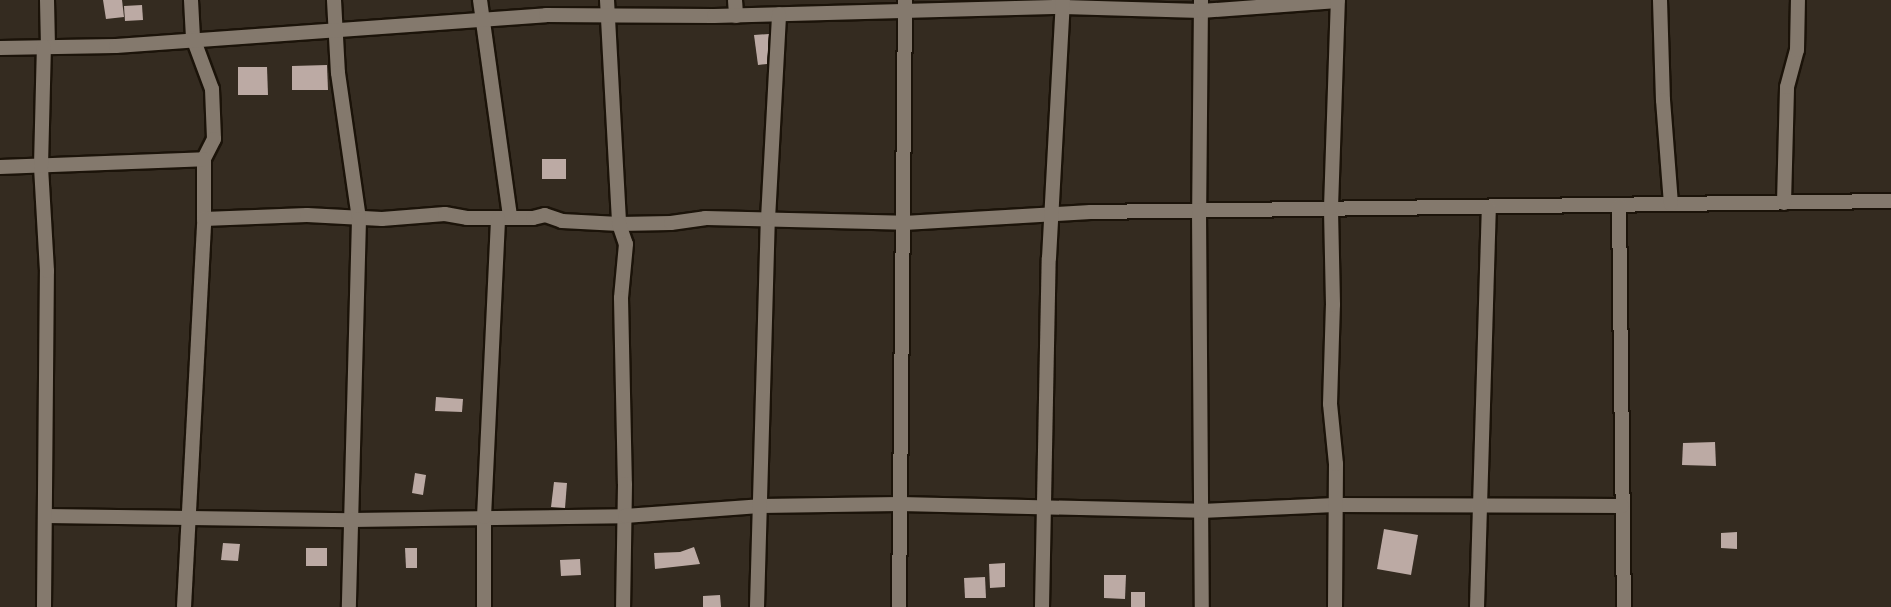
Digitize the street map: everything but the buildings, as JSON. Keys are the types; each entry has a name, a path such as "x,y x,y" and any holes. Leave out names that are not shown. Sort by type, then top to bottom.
{"street":[{"path":"44,607 47,271 41,166 47,0"},
{"path":"184,607 204,219 204,159 214,139 212,89 193,38 191,0"},
{"path":"333,0 333,32 359,219 349,607"},
{"path":"480,0 504,218 484,517 484,607"},
{"path":"607,0 619,224 626,244 621,298 625,516 623,607"},
{"path":"735,0 736,16"},
{"path":"1660,0 1663,100 1671,204"},
{"path":"1784,203 1787,97 1797,51 1798,0"},
{"path":"0,48 117,46 193,38 333,32 481,19 607,14 736,16 905,5 1063,3 1201,6 1338,1 1331,208 1333,305 1330,404 1336,464 1335,607"},
{"path":"1042,607 1050,216 1063,3"},
{"path":"899,607 905,5"},
{"path":"1201,6 1199,210 1202,607"},
{"path":"757,607 768,219 779,14"},
{"path":"0,167 204,159"},
{"path":"204,219 307,215 359,219 445,214 504,218 533,218 545,215 562,221 619,224 671,223 705,218 904,223 1091,212 1891,201"},
{"path":"1619,206 1623,607"},
{"path":"1477,607 1489,208"},
{"path":"46,516 351,520 625,516 760,506 900,504 1043,505 1202,511 1335,505 1622,506"}]}
